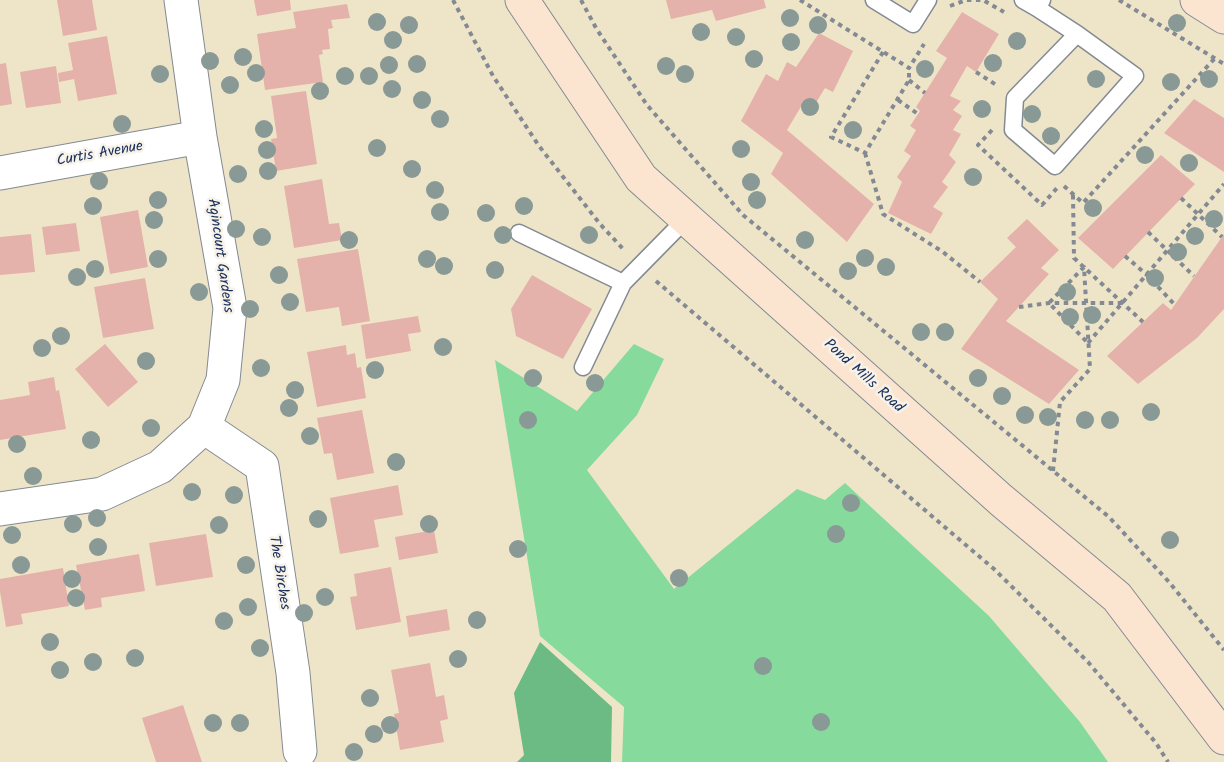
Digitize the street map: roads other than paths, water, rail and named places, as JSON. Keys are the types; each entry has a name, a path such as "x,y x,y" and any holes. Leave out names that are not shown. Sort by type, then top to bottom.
{"main road":[{"name":"Pond Mills Road","path":"522,0 641,178 1001,500 1117,597 1224,738"},
{"path":"1197,0 1224,17"}],"street":[{"name":"Agincourt Gardens","path":"0,509 102,494 160,467 204,427 223,380 230,308 200,137 181,0"},
{"name":"Curtis Avenue","path":"0,173 200,137"},
{"name":"The Birches","path":"204,427 262,466 293,673 300,751"}],"lane":[{"path":"874,0 914,24 928,0"},
{"path":"1034,3 1077,33 1136,76 1054,166 1013,130 1015,98 1077,33"},
{"path":"583,367 623,284 686,219"},
{"path":"519,233 623,284"}]}
